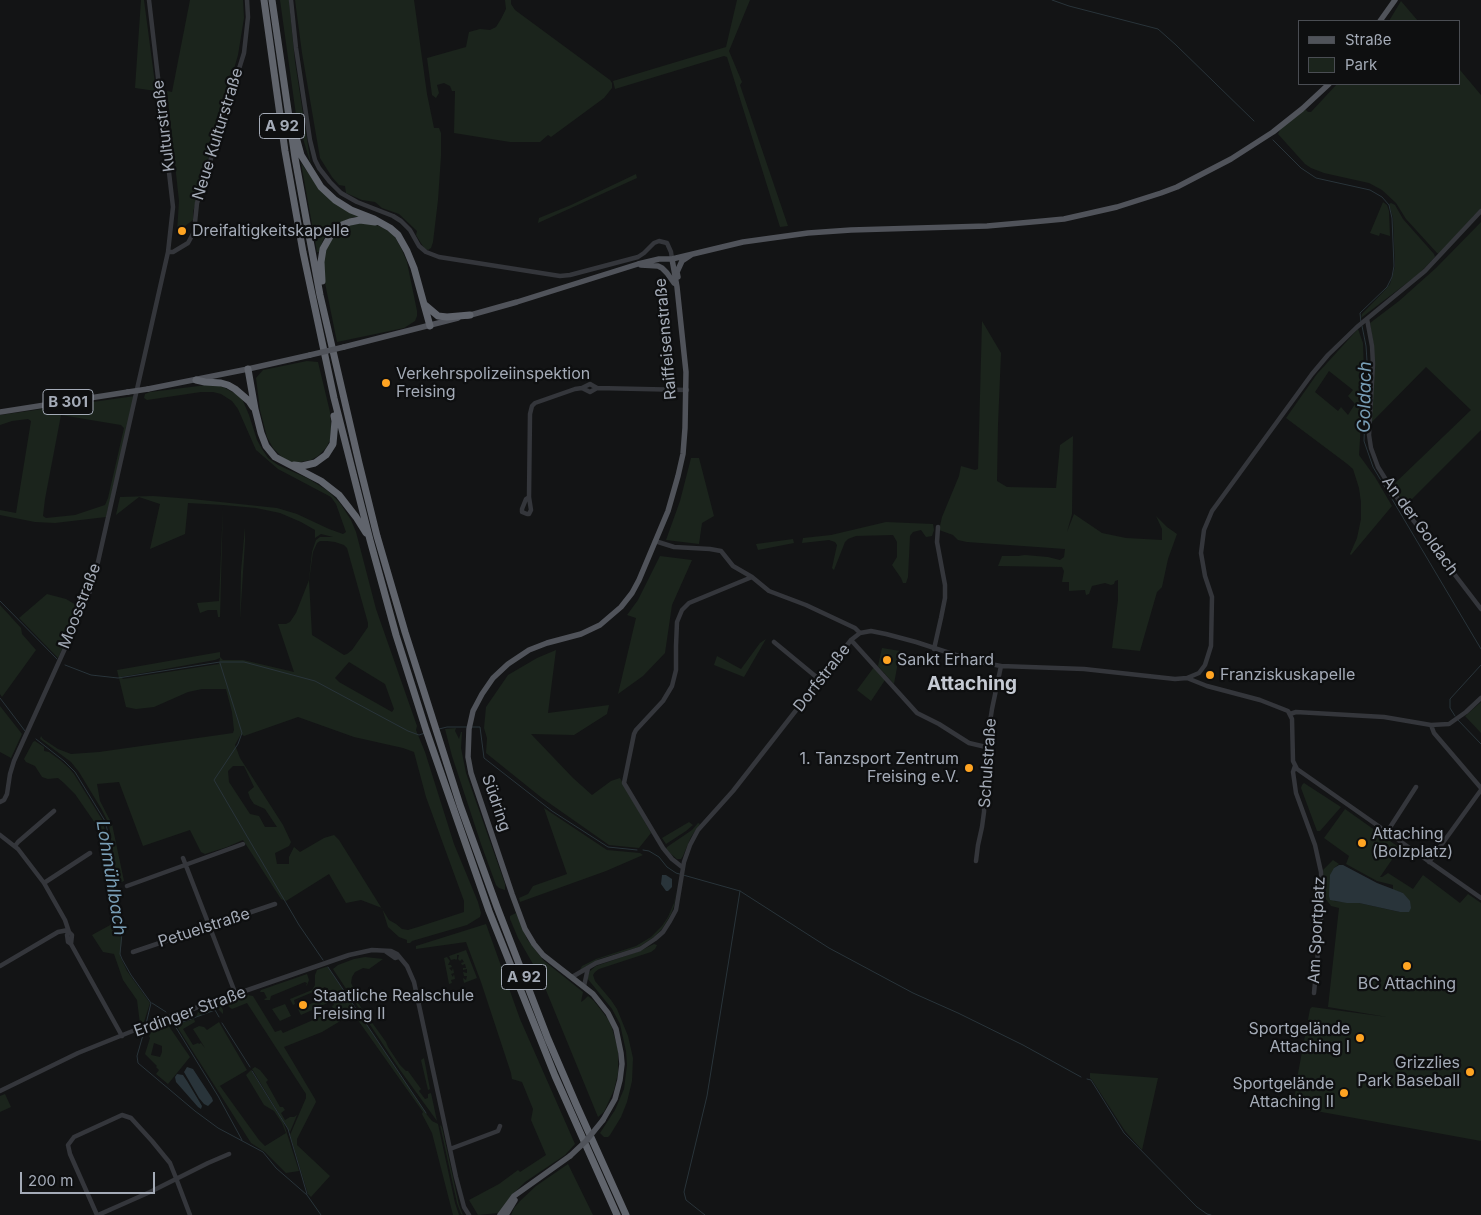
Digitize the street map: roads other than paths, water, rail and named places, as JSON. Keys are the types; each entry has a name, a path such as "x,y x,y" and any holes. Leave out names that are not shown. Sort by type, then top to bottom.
{"highway":[{"name":"A 92","path":"264,0 285,151 303,252 334,398 396,635 427,733 486,903 554,1076 617,1215"},
{"name":"A 92","path":"272,0 303,204 320,295 377,536 435,731 497,907 544,1030 626,1215"},
{"path":"288,111 293,119 296,140 301,155 320,187 351,210 374,219 398,235 408,251 414,268 430,326"},
{"path":"320,295 322,255 325,243 332,233 337,228 350,222 360,220 380,223"},
{"path":"424,305 438,316 470,315"},
{"path":"248,370 255,409 266,446 275,457 321,481 340,495 370,540"},
{"path":"196,380 221,383 235,389 255,409"},
{"path":"288,465 309,465 326,455 333,444 335,421 332,407 334,398"}],"main road":[{"path":"1381,20 1395,0"},
{"path":"430,326 517,302 638,264 743,242 808,233 1015,224 1064,219 1117,207 1177,187 1231,160 1273,132 1328,85"},
{"path":"677,286 677,272 682,261 698,252"},
{"name":"Raiffeisenstraße","path":"655,541 668,511 678,476 684,437 687,390 677,286 672,258"},
{"path":"638,264 662,268 677,286"},
{"name":"B 301","path":"0,412 148,389 248,370 430,326"},
{"name":"Südring","path":"520,1193 570,1156 586,1141 603,1120 612,1106 618,1088 622,1064 621,1053 616,1029 608,1013 593,994 539,951 525,929 471,772 468,757 469,728 478,701 486,686 508,664 529,650 593,629 615,613 636,586 655,541"},
{"path":"500,1215 514,1196 520,1193"},
{"path":"506,1215 520,1193"}],"street":[{"name":"Kulturstraße","path":"149,0 173,207 168,252"},
{"name":"Neue Kulturstraße","path":"168,252 173,252 188,243 194,232 197,203 244,53 248,17 247,0"},
{"path":"291,0 307,121 312,147 319,168 341,193 401,221 407,226 419,246 426,252 439,257 560,276 638,257 659,241 667,243 672,258"},
{"path":"1187,678 1201,671 1208,660 1210,646 1212,604 1201,558 1201,543 1208,520 1227,490 1328,355 1365,320 1425,271 1481,212"},
{"name":"Moosstraße","path":"0,802 6,796 11,768 92,584 168,252"},
{"name":"An der Goldach","path":"1365,320 1372,346 1373,364 1369,435 1371,448 1378,467 1403,506 1481,609"},
{"path":"529,497 530,414 532,406 539,401 590,384 597,388 687,390"},
{"path":"582,388 590,392 597,388"},
{"path":"934,649 945,598 938,527"},
{"path":"655,541 674,547 721,551 733,566 774,593 806,605 855,628 860,633"},
{"path":"682,867 663,848 624,783 632,743 636,730 663,701 674,679 676,670 676,632 678,618 682,610 689,603 752,577"},
{"name":"Dorfstraße","path":"572,977 596,963 640,949 657,938 667,926 676,910 682,867 690,845 701,826 733,791 850,640 860,633 871,631 886,634 974,661 1001,666 1082,669 1158,678 1187,678"},
{"path":"850,640 914,711 969,743 986,747"},
{"path":"774,642 820,680"},
{"name":"Schulstraße","path":"976,861 984,812 986,747 1001,666"},
{"path":"1187,678 1207,686 1266,702 1286,710 1290,714 1296,712 1384,717 1431,725 1449,724 1481,698"},
{"name":"Am Sportplatz","path":"1290,714 1293,726 1293,761 1295,766 1293,768 1296,793 1315,845 1320,872 1321,914 1314,993"},
{"path":"1429,862 1481,789 1434,733 1431,725"},
{"path":"1295,766 1302,773 1481,898"},
{"path":"1294,780 1299,778 1302,773"},
{"path":"1388,832 1416,787"},
{"path":"15,846 54,812"},
{"path":"0,835 15,846 44,883 65,920 68,931 67,940 122,1036"},
{"path":"127,886 243,844"},
{"path":"44,883 90,853"},
{"path":"183,858 236,995"},
{"name":"Petuelstraße","path":"133,952 275,904"},
{"path":"0,966 58,932 68,931"},
{"name":"Erdinger Straße","path":"0,1091 78,1053 150,1024 349,955 372,950 385,952 395,958 398,956 410,970 414,982 460,1197 468,1215"},
{"path":"584,986 588,968"},
{"path":"190,1215 176,1178 164,1155 131,1118 122,1115 105,1122 74,1137 68,1145 70,1154 98,1215 150,1192 176,1178 229,1154"},
{"path":"450,1150 498,1131 500,1126"}],"waterway":[{"name":"Goldach","path":"1052,0 1158,29 1254,121"},
{"name":"Goldach","path":"1273,140 1301,168 1316,178 1370,190 1382,197 1389,205 1392,218 1394,266 1392,277 1387,287 1360,313 1361,323"},
{"name":"Goldach","path":"1362,326 1367,361 1364,441 1373,467 1481,649"},
{"path":"0,601 57,659"},
{"path":"65,665 91,675 118,678 220,662 244,662 315,681 408,731 419,735 425,733"},
{"path":"220,663 242,733 238,744 214,780 299,925 323,960"},
{"name":"Goldach","path":"1455,716 1450,708 1450,699 1481,665"},
{"name":"Lohmühlbach","path":"0,698 25,731"},
{"name":"Goldach","path":"1457,719 1481,744"},
{"path":"439,729 467,727"},
{"path":"471,727 480,727 484,758 552,811 608,847 637,850"},
{"name":"Lohmühlbach","path":"36,739 75,772 105,821 122,933 120,954 131,975 151,1003 146,1024"},
{"path":"643,850 659,857 667,867 676,873 740,891 829,948 913,993 1023,1045 1081,1077"},
{"path":"705,1215 686,1200 684,1192 707,1096 740,891"},
{"path":"328,967 426,1113"},
{"name":"Lohmühlbach","path":"152,1003 166,1012"},
{"name":"Lohmühlbach","path":"175,1025 215,1010 219,1017"},
{"name":"Lohmühlbach","path":"172,1021 218,1096 242,1140"},
{"name":"Lohmühlbach","path":"222,1023 250,1067"},
{"name":"Lohmühlbach","path":"145,1028 137,1056 138,1063 218,1128 263,1152 276,1168 307,1195 321,1215"},
{"name":"Lohmühlbach","path":"252,1071 288,1129 307,1194"},
{"path":"1087,1079 1091,1080 1124,1133 1197,1207 1211,1215"}],"place":[{"name":"Dreifaltigkeitskapelle","path":"182,231"},
{"name":"Verkehrspolizeiinspektion Freising","path":"386,383"},
{"name":"Sankt Erhard","path":"887,660"},
{"name":"Franziskuskapelle","path":"1210,675"},
{"name":"1. Tanzsport Zentrum Freising e.V.","path":"969,768"},
{"name":"Attaching (Bolzplatz)","path":"1362,843"},
{"name":"BC Attaching","path":"1407,966"},
{"name":"Staatliche Realschule Freising II","path":"303,1005"},
{"name":"Sportgelände Attaching I","path":"1360,1038"},
{"name":"Grizzlies Park Baseball","path":"1470,1072"},
{"name":"Sportgelände Attaching II","path":"1344,1093"}],"district":[{"name":"Attaching","path":"972,684"}]}
